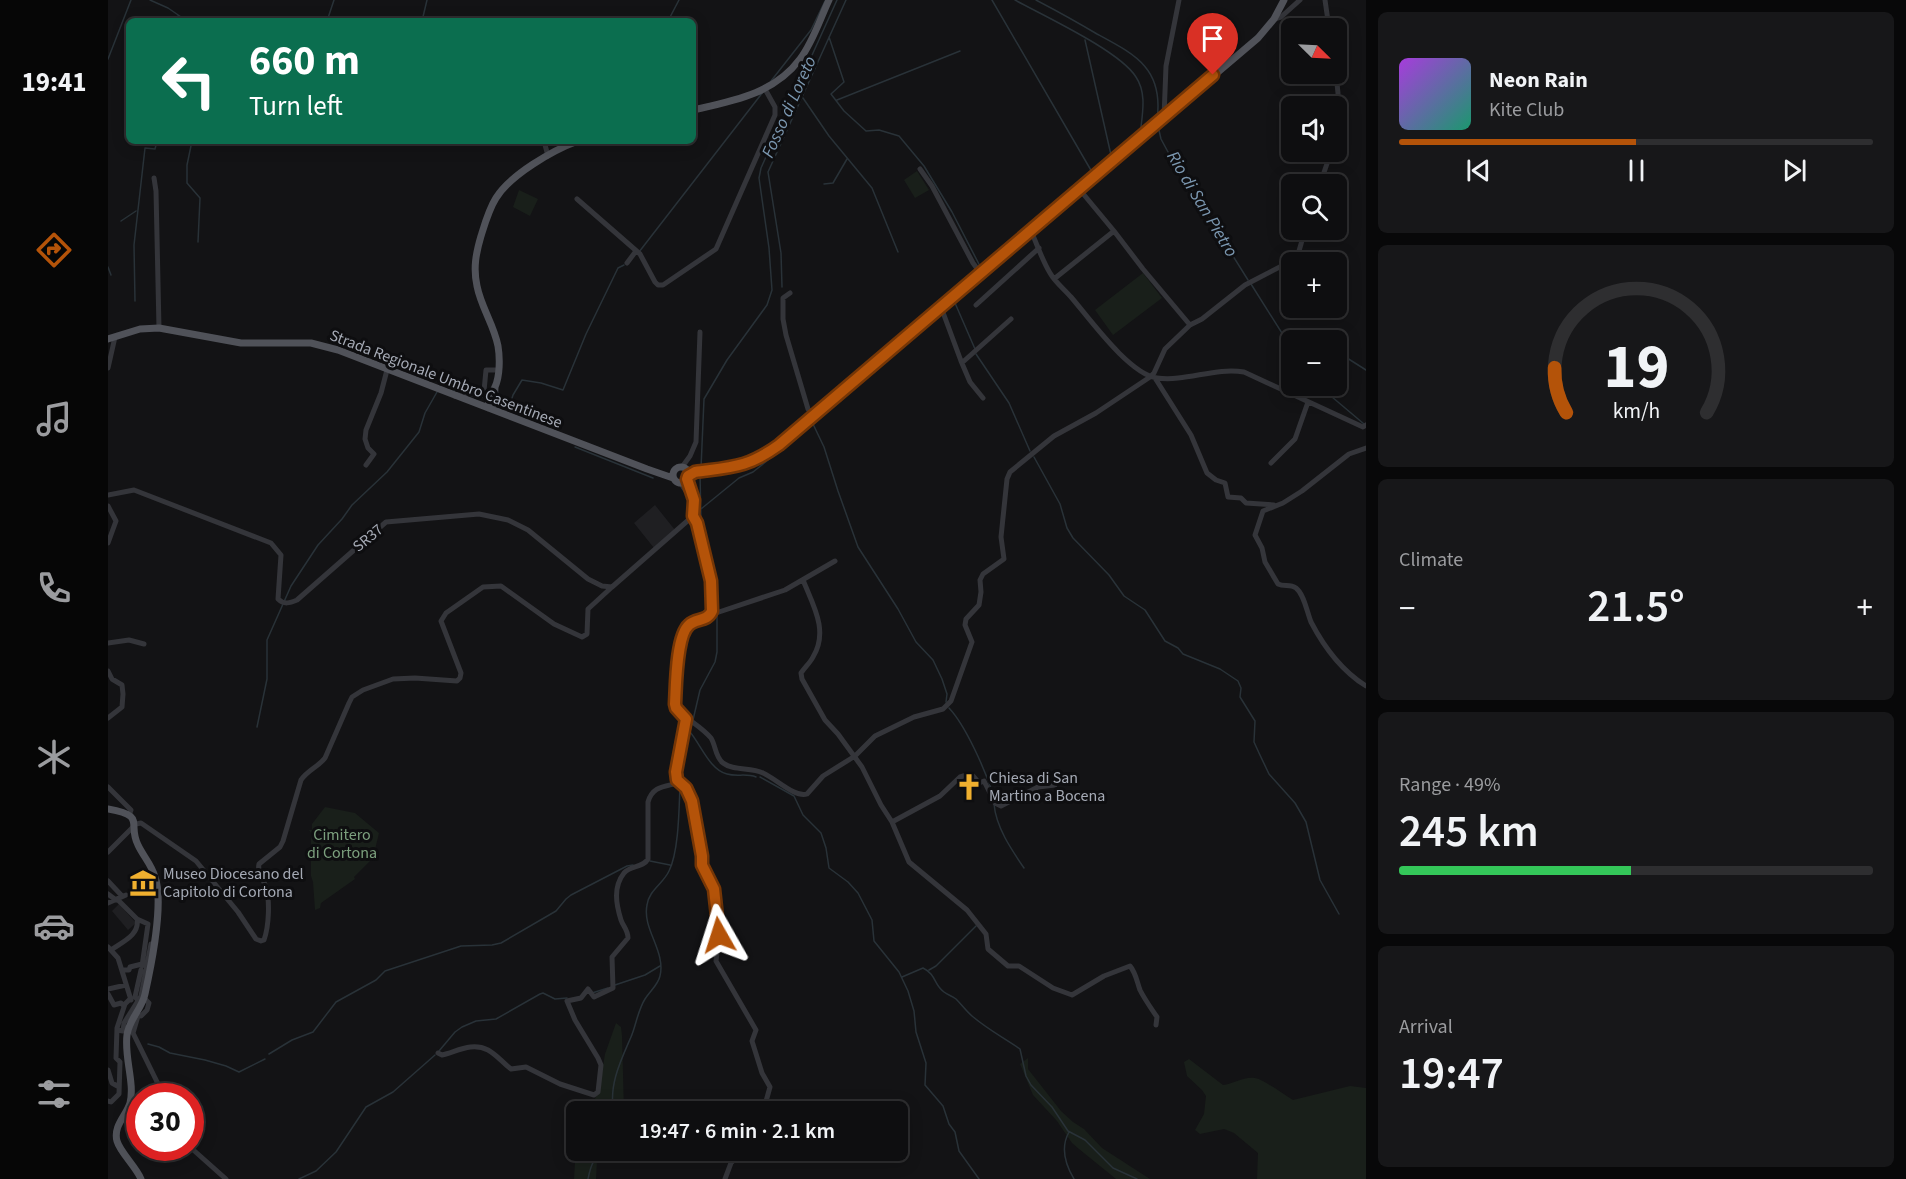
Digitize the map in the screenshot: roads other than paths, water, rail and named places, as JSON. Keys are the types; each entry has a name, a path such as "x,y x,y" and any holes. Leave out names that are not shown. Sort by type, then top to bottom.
{"main road":[{"path":"696,109 747,97 765,89 790,71 802,57 829,0"},
{"path":"687,474 744,465 753,462 779,445 1258,38 1274,20 1284,0"},
{"path":"489,408 494,404 498,345 476,285 475,259 487,217 497,196 510,182 548,156 572,144"},
{"name":"Strada Regionale Umbro Casentinese","path":"111,338 140,329 159,328 241,343 311,343 507,414 646,469 664,474 687,474"},
{"path":"468,401 494,393"},
{"path":"494,393 507,414"},
{"path":"108,809 129,815 135,824 137,843 157,882 157,928 126,1038 127,1067 131,1089 130,1102 117,1132 117,1142 141,1179"}],"street":[{"path":"1164,117 1166,66 1179,0"},
{"path":"1274,20 1281,17 1300,0"},
{"path":"1325,0 1328,18"},
{"path":"577,199 640,254 655,282 663,285 716,249 776,115 775,107 765,89"},
{"path":"545,144 548,156"},
{"path":"920,169 933,186 981,274"},
{"path":"154,178 159,328"},
{"path":"1080,189 1190,325"},
{"path":"1031,231 1054,279 1130,364 1152,377 1191,435 1207,472 1216,480 1225,483 1228,497 1275,506"},
{"path":"1054,279 1114,231"},
{"path":"1152,377 1165,349 1190,325 1202,319 1245,285 1297,258 1302,240"},
{"path":"976,305 1039,248"},
{"path":"627,263 636,250"},
{"path":"790,293 783,298 783,319 808,409 813,416"},
{"path":"941,307 970,382 983,398"},
{"path":"962,361 1011,319"},
{"path":"700,332 696,442 690,456 687,474 688,493 711,581 715,613"},
{"path":"108,368 111,338"},
{"path":"366,465 374,454 368,448 365,439 366,430 381,393 387,370"},
{"path":"455,396 461,393 473,396 481,393 484,391 486,370 498,370"},
{"path":"835,561 784,590 691,623 683,634 676,666 676,708 711,740 717,755 726,765 758,771 799,795 807,794 823,776 855,756 875,736 914,717 943,709 951,701 972,642 965,625 966,619 979,605 982,574 1004,559 1001,537 1007,479 1010,472 1054,436 1096,413 1152,377 1193,376 1231,370 1259,378 1365,427"},
{"path":"1271,463 1295,439 1308,402"},
{"path":"1366,448 1348,454 1302,491 1263,511 1255,535 1262,548 1265,562 1278,584 1298,589 1312,622 1331,654 1351,676 1366,686"},
{"name":"SR37","path":"108,495 135,490 271,543 281,555 277,593 281,603 288,604 297,600 386,522 479,514 508,520 528,530 588,579 602,586 612,586"},
{"path":"108,506 116,521 108,543"},
{"path":"108,852 135,824 141,824 196,861 238,912 256,939 264,940 268,899 266,886 258,868 259,864 283,841 301,780 325,758 352,697 370,686 393,679 416,678 452,682 460,678 459,665 441,621 446,613 483,587 501,586 554,624 582,637 587,634 588,609 693,513"},
{"path":"803,580 819,621 821,635 814,656 801,673 802,679 825,720 855,756 892,822 909,862 967,910 986,934 988,949 1008,966 1019,966 1053,988 1072,995 1104,976 1130,966 1140,989 1157,1017 1156,1026"},
{"path":"108,643 129,640 144,644"},
{"path":"108,671 112,679 122,685 123,694 122,707 108,718"},
{"path":"690,722 676,772 677,780 686,788 692,801 702,865 714,889 719,929 716,961 756,1030 752,1041 762,1073 770,1087 766,1101"},
{"path":"892,822 940,796 960,777 967,775 973,776 979,783 984,781 995,803 1001,806 1038,787 1055,785"},
{"path":"438,1053 442,1055 471,1046 479,1047 488,1050 511,1069 526,1067 560,1084 594,1095 598,1092 601,1065 596,1052 575,1020 567,1001 581,998 588,989 594,997 613,988 612,957 628,938 619,911 616,890 624,873 645,864 648,859 648,802 650,796 657,788 674,784 677,780"},
{"path":"108,787 131,810 129,815"},
{"path":"108,881 136,919 138,926 133,934 109,948 118,958 126,985 136,1004"},
{"path":"108,894 120,897"},
{"path":"108,903 120,897"},
{"path":"117,1030 123,1031 124,1023 142,993 154,927 154,925 136,919"},
{"path":"148,924 136,993 133,1033 158,1083"},
{"path":"122,970 142,967"},
{"path":"108,989 126,985"},
{"path":"108,994 114,1005 136,1004"},
{"path":"108,1101 116,1099 119,1087 120,1062 116,1058 117,1030 124,1006"},
{"path":"108,1070 112,1083 119,1087"},
{"path":"204,1159 226,1179"},
{"path":"725,1179 733,1161"}],"waterway":[{"path":"108,59 131,0"},
{"path":"150,0 183,18"},
{"path":"328,18 334,0"},
{"path":"423,18 427,0"},
{"path":"670,18 679,0"},
{"name":"Fosso di Loreto","path":"701,468 704,399 727,360 767,305 772,290 769,248 759,178 761,168 837,0"},
{"path":"782,287 781,253 768,172 846,0"},
{"path":"992,0 1092,172"},
{"path":"1015,0 1098,45 1127,67 1136,77 1141,89 1143,101 1141,127"},
{"name":"Rio di San Pietro","path":"1036,0 1135,57 1151,76 1156,88 1157,120"},
{"path":"771,81 811,30 825,1"},
{"path":"829,37 844,82 831,94 844,111 866,131 879,130 899,136 924,166 952,212 982,270"},
{"path":"1085,40 1111,155"},
{"path":"837,100 960,51"},
{"path":"639,252 763,92"},
{"path":"803,98 829,136 872,188 898,252"},
{"name":"Rio di San Pietro","path":"1158,126 1161,139 1168,152 1248,280"},
{"path":"135,301 134,245 145,148 155,149 156,144"},
{"path":"191,144 187,165 187,183 200,198 198,242"},
{"path":"824,184 833,183 847,159"},
{"path":"121,221 136,211"},
{"path":"498,403 509,408 513,395 522,380 563,390 586,334 618,268 624,265"},
{"path":"108,267 111,275"},
{"path":"975,349 955,303 984,275"},
{"name":"Rio di San Pietro","path":"1251,284 1281,332"},
{"path":"976,354 1009,403 1030,451"},
{"path":"1347,358 1366,370"},
{"path":"452,391 464,389 471,392"},
{"path":"257,727 267,679 267,640 291,586 318,545 352,505 387,472 419,432 425,413 437,392"},
{"path":"478,395 487,399"},
{"name":"Rio di San Pietro","path":"1331,396 1364,424"},
{"path":"701,509 739,478 753,472 813,424 824,447 858,547 898,609 916,642 933,660 947,694 946,702"},
{"path":"575,447 653,478"},
{"path":"1034,457 1060,504 1067,528 1073,538 1109,575 1124,596 1145,610 1165,641 1178,648 1183,654 1220,669 1238,681 1241,688 1240,697 1255,721 1254,742 1269,774 1295,803 1306,822 1320,880 1339,914"},
{"name":"Fosso di Loreto","path":"700,473 701,523 715,586 716,611"},
{"name":"Fosso di Loreto","path":"693,720 700,690 715,662 717,615"},
{"path":"949,708 968,737 993,794"},
{"path":"680,778 683,756 692,724"},
{"path":"690,732 721,772 756,777"},
{"path":"760,777 794,796 803,815 821,833 829,868 848,882 858,893 872,920 874,941 899,972 908,991 914,1011 916,1032 926,1063 925,1085 943,1106 949,1124 955,1132 959,1151 979,1179"},
{"path":"613,1101 614,1083 639,1013 660,976 660,958 646,914 650,895 669,871 675,852 680,785"},
{"path":"994,804 1001,829 1024,868"},
{"path":"650,861 670,865"},
{"path":"269,1054 292,1040 313,1032 336,1002 376,980 385,971 461,946 501,943 556,911 571,895 633,865"},
{"path":"929,970 936,966 976,926"},
{"path":"615,985 645,975 660,966"},
{"path":"902,977 923,968 941,989 956,999 972,1016 1020,1049 1026,1076 1031,1085 1052,1107 1068,1131 1085,1140 1113,1168 1137,1179"},
{"path":"592,993 608,988"},
{"path":"439,1051 462,1027 476,1021 496,1019 540,994 543,993 555,999 567,998"},
{"path":"148,1044 170,1053 205,1060 239,1072 265,1059"},
{"path":"299,1179 316,1171 336,1152 366,1107 393,1092 435,1055"},
{"path":"1069,1132 1064,1150 1068,1168 1074,1179"},
{"path":"588,1179 594,1161"}],"place":[{"name":"Chiesa di San Martino a Bocena","path":"969,787"},
{"name":"Museo Diocesano del Capitolo di Cortona","path":"143,883"}],"park label":[{"name":"Cimitero di Cortona","path":"342,844"}]}
